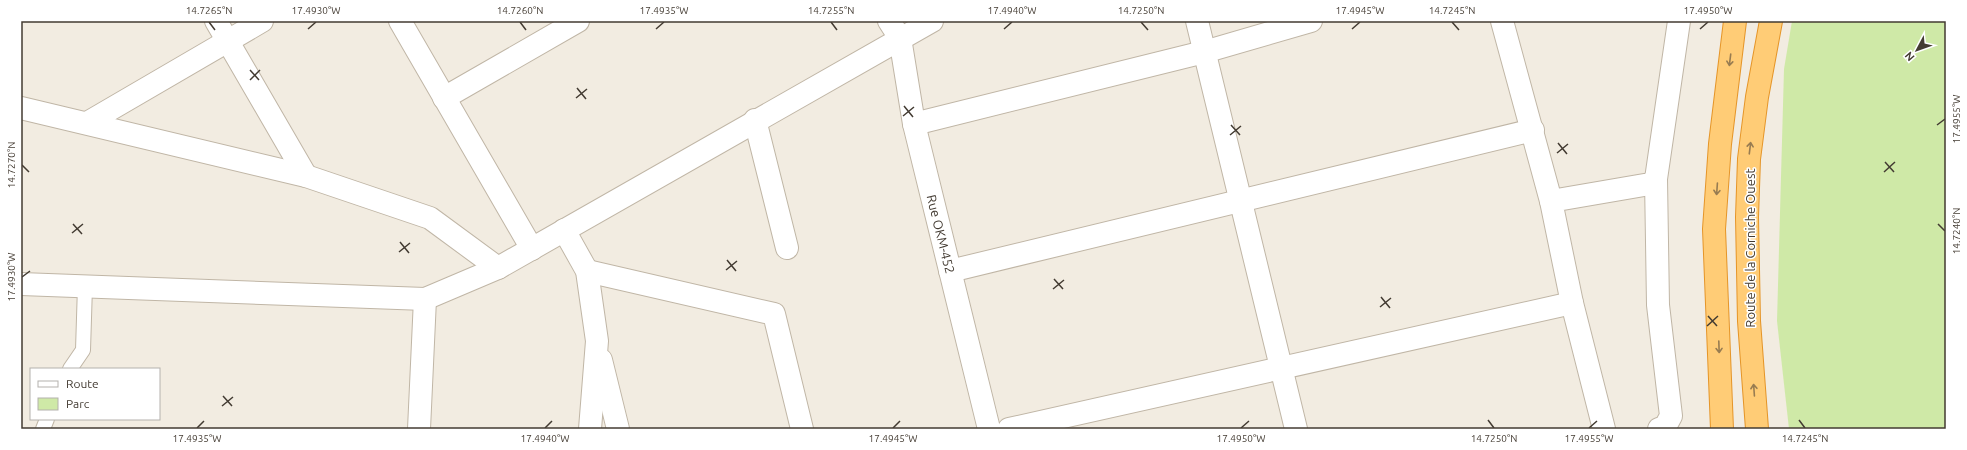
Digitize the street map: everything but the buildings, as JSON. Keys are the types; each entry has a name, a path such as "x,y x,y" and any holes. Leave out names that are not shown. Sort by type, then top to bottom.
{"highway":[{"path":"1722,429 1714,229 1720,144 1735,21"},
{"name":"Route de la Corniche Ouest","path":"1757,429 1749,321 1746,217 1749,159 1757,97 1771,21"}],"street":[{"path":"216,21 306,176"},
{"path":"87,123 262,21"},
{"path":"400,21 532,249"},
{"path":"444,98 578,21"},
{"path":"21,284 425,299 498,268 532,249 755,120 894,29 932,21"},
{"path":"1196,21 1296,429"},
{"path":"914,124 1204,52 1311,21"},
{"path":"1502,21 1533,130 1551,201 1572,302 1604,429"},
{"path":"1659,429 1665,427 1672,416 1658,305 1656,179 1679,21"},
{"name":"Rue OKM-452","path":"894,29 914,124 989,429"},
{"path":"21,108 306,176 430,218 498,268"},
{"path":"755,120 787,248"},
{"path":"950,272 1533,130"},
{"path":"1551,201 1650,184 1656,179"},
{"path":"564,230 587,271 597,341 618,429"},
{"path":"587,271 774,314 802,429"},
{"path":"419,429 425,299"},
{"path":"1009,429 1572,302"},
{"path":"590,429 597,341"}],"lane":[{"path":"71,368 83,350 85,286"}],"green space":[{"path":"1792,21 1946,21 1946,429 1789,429 1777,321 1784,69"}]}
